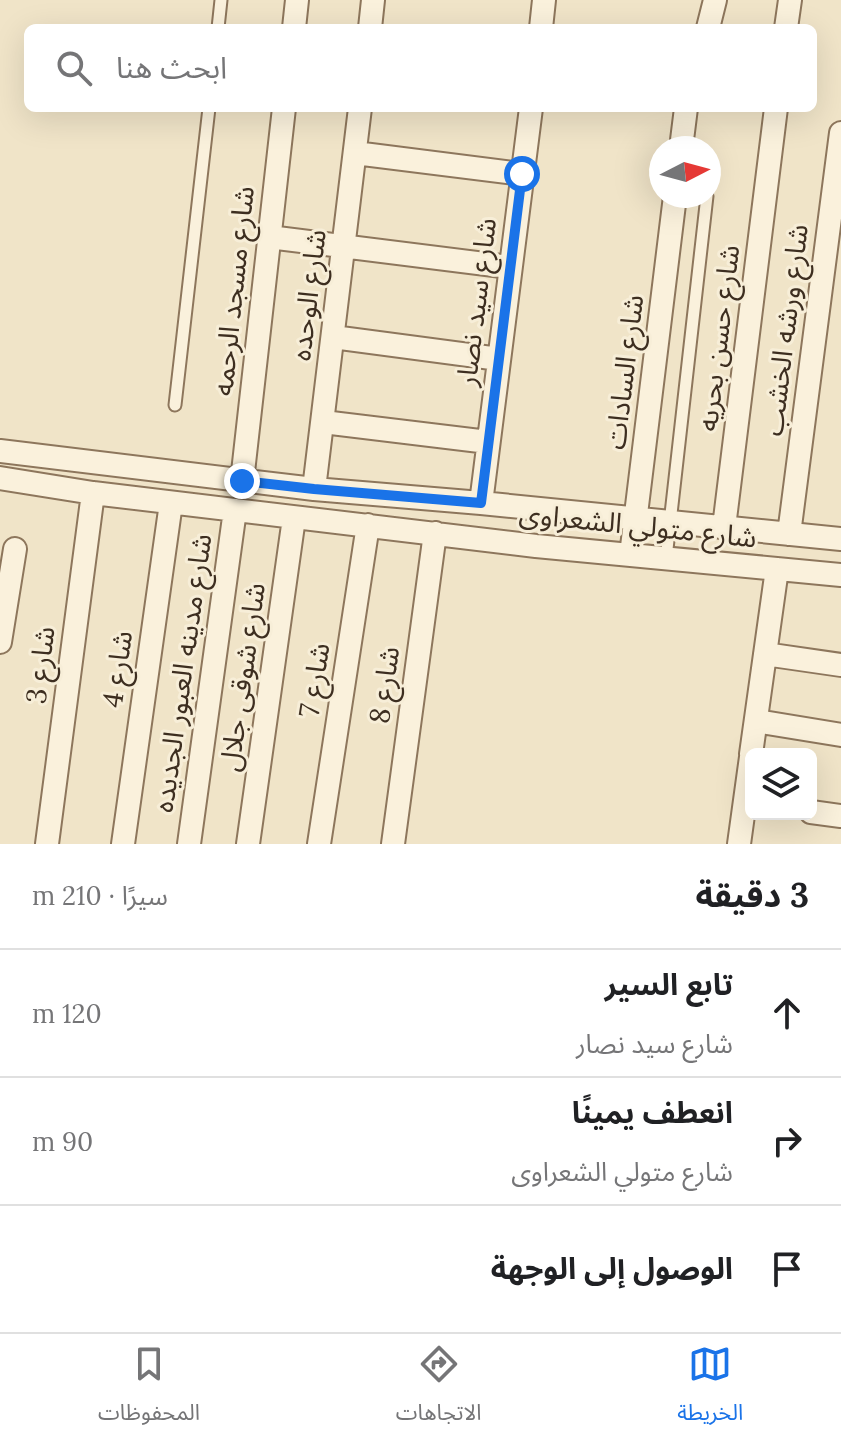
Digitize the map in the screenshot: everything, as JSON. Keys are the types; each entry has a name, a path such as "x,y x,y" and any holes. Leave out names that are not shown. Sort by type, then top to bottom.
{"street":[{"path":"294,24 297,0"},
{"path":"370,24 373,0"},
{"path":"541,24 544,0"},
{"path":"709,24 715,0"},
{"path":"787,24 790,0"},
{"name":"شارع مسجد الرحمه","path":"242,481 284,112"},
{"name":"شارع الوحده","path":"314,489 360,112"},
{"name":"شارع سيد نصار","path":"481,503 530,112"},
{"path":"682,136 686,112"},
{"name":"شارع حسن بحريه","path":"724,527 776,112"},
{"name":"شارع ورشه الخشب","path":"789,534 841,133"},
{"path":"355,153 522,174"},
{"name":"شارع السادات","path":"631,555 674,208"},
{"path":"269,237 510,267"},
{"path":"333,337 499,359"},
{"path":"323,422 488,442"},
{"name":"شارع متولي الشعراوى","path":"0,451 314,489 840,539"},
{"name":"شارع متولي الشعراوى","path":"0,478 171,503 536,546 841,575"},
{"path":"265,514 268,484"},
{"name":"شارع 3","path":"47,844 93,493"},
{"name":"شارع 4","path":"123,844 171,503"},
{"path":"536,546 540,509"},
{"name":"شارع مدينه العبور الجديده","path":"189,844 235,510"},
{"name":"شارع شوقى جلال","path":"248,844 294,518"},
{"name":"شارع 7","path":"319,844 368,525"},
{"path":"840,539 841,532"},
{"name":"شارع 8","path":"393,844 435,533"},
{"path":"0,642 15,549"},
{"path":"752,748 777,569"},
{"path":"765,654 841,665"},
{"path":"756,721 841,735"},
{"path":"817,813 841,816"},
{"path":"739,844 745,816"}],"lane":[{"path":"218,24 221,0"},
{"path":"175,405 209,112"},
{"path":"666,558 706,208"}],"route":[{"path":"242,481 481,503 522,174"}]}
